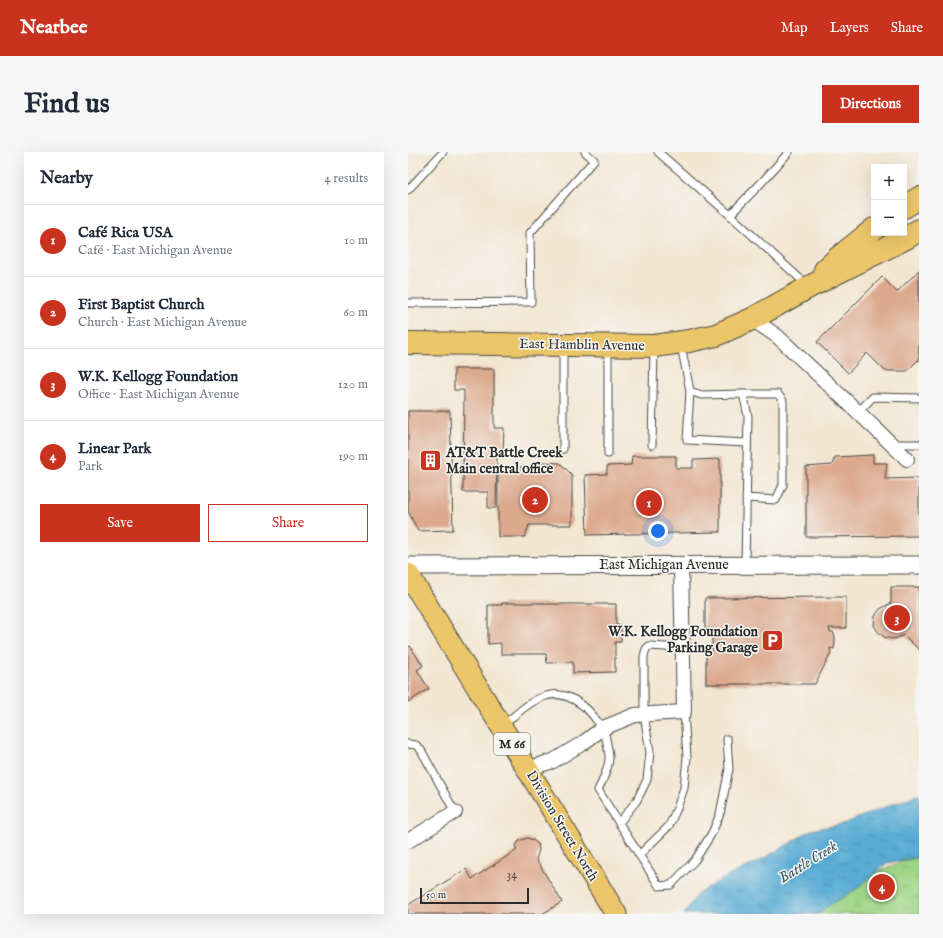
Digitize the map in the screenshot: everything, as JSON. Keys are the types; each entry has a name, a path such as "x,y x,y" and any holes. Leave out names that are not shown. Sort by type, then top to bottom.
{"highway":[{"path":"907,205 919,198"},
{"path":"809,287 919,230"},
{"path":"809,287 839,256 871,231"},
{"name":"East Hamblin Avenue","path":"408,343 654,346 716,335 752,319 809,287"}],"main road":[{"name":"Division Street North","path":"408,574 616,914"}],"street":[{"path":"752,319 777,336 907,459"},
{"name":"East Michigan Avenue","path":"408,566 919,564"},
{"path":"527,769 553,761 583,743 603,728 635,715 684,712 681,565"},
{"path":"408,841 455,812"}],"lane":[{"path":"408,190 443,152"},
{"path":"408,303 531,302 530,233 594,160 585,152"},
{"path":"658,152 809,287"},
{"path":"730,215 789,152"},
{"path":"680,342 690,391 687,440 747,443"},
{"path":"563,345 563,449"},
{"path":"608,345 608,454"},
{"path":"652,445 654,346"},
{"path":"690,391 701,395 778,394 783,401 783,485 776,500 746,498"},
{"path":"744,394 748,416 745,565"},
{"path":"858,412 873,397 919,398"},
{"path":"891,444 919,444"},
{"path":"619,823 637,800 647,780 650,752 644,714 644,656 646,649 649,646 682,648"},
{"path":"501,726 537,699 555,694 566,696 583,706 594,716 603,728 609,759 598,790 659,886 671,885 695,860 712,834 720,814 729,770 728,739"},
{"path":"639,855 669,826 678,808 684,788 687,757 684,712"},
{"path":"408,744 416,745 421,750 455,812"}],"green space":[{"path":"919,858 919,914 784,914 905,860"}],"water":[{"name":"Battle Creek","path":"919,794 919,857 887,863 855,890 825,908 819,914 684,914 697,894 728,876 759,861 811,830 843,824"}],"building":[{"path":"919,270 919,361 918,360 907,371 885,371 867,353 848,373 817,342 882,277 897,292"},
{"path":"454,369 494,369 494,428 504,428 503,454 497,454 496,508 488,508 488,492 463,492 464,390 454,390"},
{"name":"AT&T Battle Creek Main central office","path":"408,411 450,411 453,530 418,531 408,511"},
{"path":"873,455 873,463 887,463 885,479 919,478 919,536 806,537 806,467 832,465 835,457"},
{"path":"632,456 676,456 676,468 693,468 693,460 720,459 720,532 587,535 585,475 607,474 607,466 631,465"},
{"path":"541,462 560,463 572,475 572,525 529,525 525,537 498,537 498,467 538,467"},
{"path":"891,587 919,587 919,650 904,635 892,639 884,637 878,632 874,625 875,616 880,609 891,603"},
{"name":"W.K. Kellogg Foundation Parking Garage","path":"846,597 846,628 829,628 830,632 833,632 835,637 834,649 830,648 831,653 815,684 706,684 706,653 712,653 712,629 705,629 705,598"},
{"path":"502,603 616,604 616,625 621,625 621,642 615,642 615,672 573,673 573,662 547,663 546,654 501,654 501,643 488,644 488,605 502,605"},
{"path":"410,646 423,666 417,670 429,689 408,702 408,647"},
{"path":"527,838 538,844 539,850 536,859 562,902 542,914 408,914 408,905 466,869 472,879 517,850 515,847 519,841"}],"place":[{"name":"AT&T Battle Creek Main central office","path":"430,461"},
{"name":"First Baptist Church","path":"535,500"},
{"name":"Café Rica USA","path":"649,503"},
{"name":"W.K. Kellogg Foundation","path":"897,618"},
{"name":"W.K. Kellogg Foundation Parking Garage","path":"773,640"},
{"name":"Linear Park","path":"882,887"}]}
